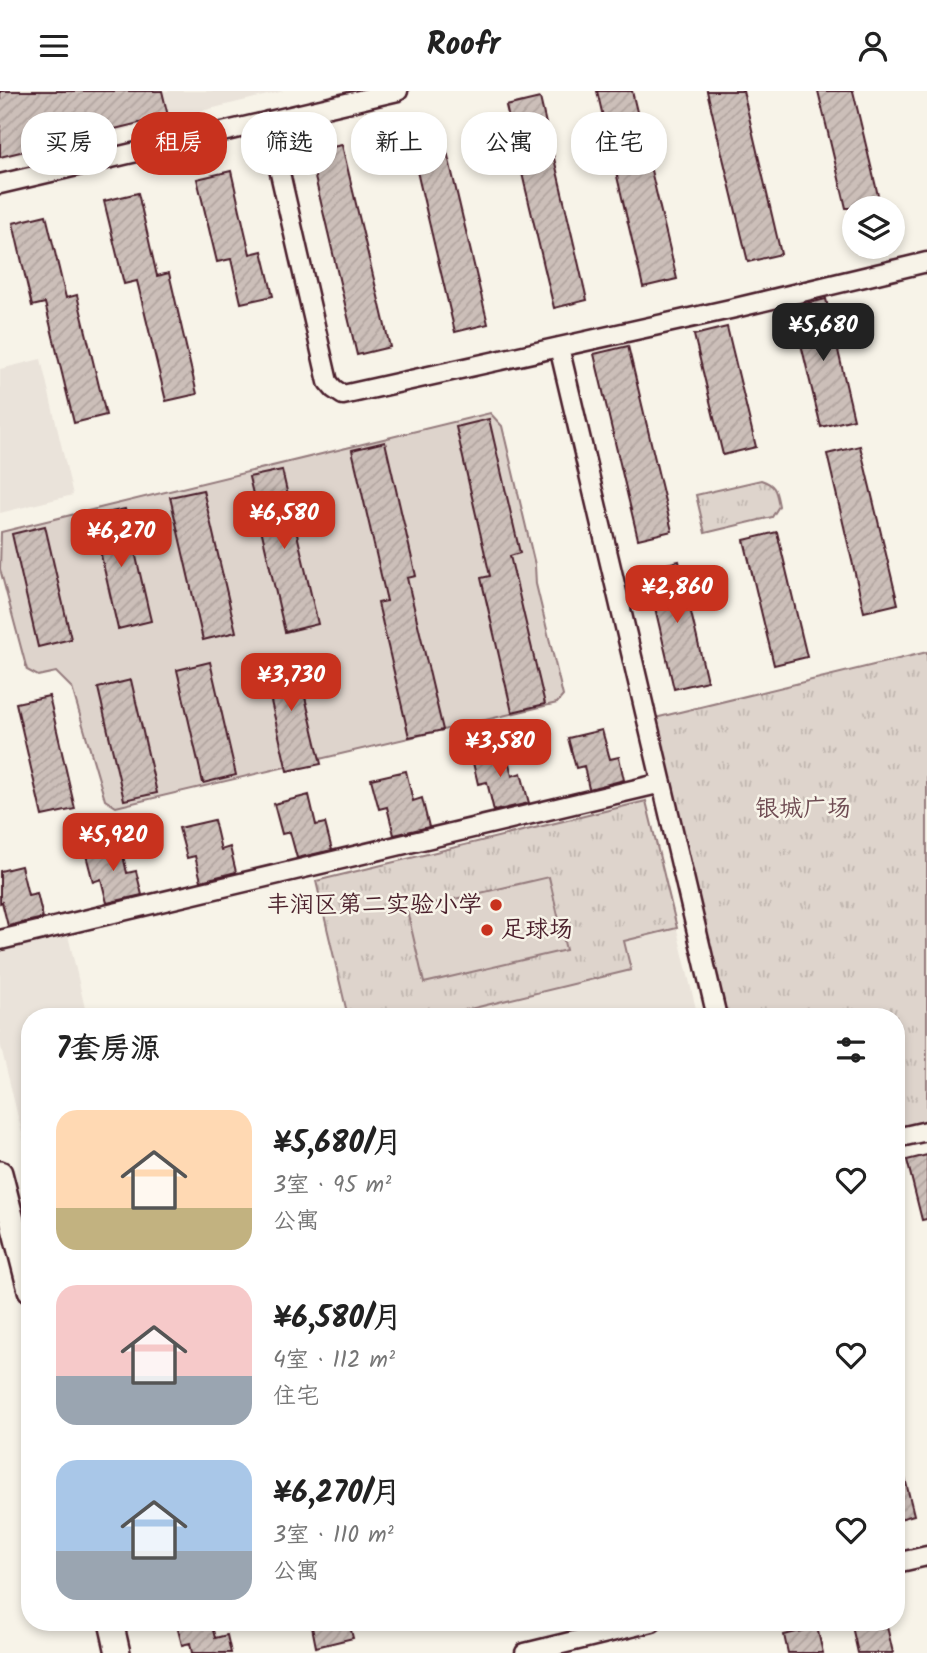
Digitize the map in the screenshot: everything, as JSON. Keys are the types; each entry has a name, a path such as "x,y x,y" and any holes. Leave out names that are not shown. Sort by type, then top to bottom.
{"main road":[{"path":"0,1173 21,1255"},
{"path":"113,1631 118,1653"}],"street":[{"path":"307,112 398,91"},
{"path":"0,184 241,127"},
{"path":"280,175 328,381 343,395 735,308 927,262"},
{"path":"559,347 715,1008"},
{"path":"0,940 662,783"},
{"path":"905,1136 927,1131"},
{"path":"905,1561 927,1556"},
{"path":"532,1652 616,1631"}],"shaded area":[{"path":"0,91 284,91 198,112 131,112 131,128 117,132 117,112 21,112 21,155 0,160"},
{"path":"41,359 73,495 0,513 0,369"},
{"name":"丰润区第二实验小学","path":"646,801 696,1008 346,1008 316,881"},
{"path":"68,935 85,1008 21,1008 21,1129 0,1043 0,951"}],"green space":[{"path":"490,413 502,426 535,565 536,584 563,696 557,703 116,807 105,800 72,688 56,672 38,676 27,670 0,569 1,532"},
{"path":"761,480 770,484 776,493 779,506 772,517 705,533 696,495"},
{"name":"银城广场","path":"927,652 927,1122 905,1127 905,1008 723,1008 655,718"},
{"name":"丰润区第二实验小学","path":"646,801 677,928 624,941 631,970 474,1008 346,1008 316,881"},
{"name":"足球场","path":"549,877 566,950 424,983 407,910"}],"building":[{"path":"0,91 162,91 167,112 131,112 131,125 117,128 117,112 21,112 21,152 0,157"},
{"path":"597,91 632,91 637,112 602,112"},
{"path":"707,91 743,91 781,254 748,262"},
{"path":"818,91 853,91 878,196 843,196"},
{"path":"540,98 543,112 507,112 506,106"},
{"path":"342,145 390,347 357,355 314,175 337,175 337,146"},
{"path":"447,151 488,324 455,332 418,175 447,175"},
{"path":"231,171 250,254 262,251 273,296 241,303 231,259 217,262 197,179 227,175 227,172"},
{"path":"557,171 587,300 554,308 522,175 557,175"},
{"path":"617,175 652,175 677,279 643,287"},
{"path":"138,193 157,276 169,273 197,394 166,401 137,281 124,284 104,201"},
{"path":"46,215 66,298 77,295 106,415 74,423 45,303 32,306 13,223"},
{"path":"826,299 854,419 821,427 792,307"},
{"path":"727,327 756,447 723,455 694,335"},
{"path":"628,346 672,531 638,539 594,354"},
{"path":"489,419 520,553 510,556 545,704 512,712 481,578 490,576 456,427"},
{"path":"385,442 416,576 407,578 443,730 409,737 378,603 387,601 352,450"},
{"path":"860,446 898,604 864,612 827,454"},
{"path":"282,470 318,624 285,632 249,477"},
{"path":"203,490 236,632 203,640 170,497"},
{"path":"125,509 151,621 118,629 92,516"},
{"path":"45,526 71,639 38,647 12,534"},
{"path":"777,532 807,657 774,665 744,540"},
{"path":"679,561 707,681 674,689 646,569"},
{"path":"295,655 321,764 287,771 262,662"},
{"path":"210,662 236,775 203,783 177,670"},
{"path":"131,680 157,793 124,800 98,688"},
{"path":"49,696 75,809 42,816 16,703"},
{"path":"602,730 610,759 619,757 624,780 589,789 584,766 576,768 568,738"},
{"path":"505,746 512,776 521,773 529,803 494,811 487,782 478,784 471,754"},
{"path":"406,771 413,801 422,798 429,827 394,835 387,807 379,809 371,779"},
{"path":"309,795 316,825 325,823 332,850 297,858 290,832 282,834 274,804"},
{"path":"214,820 221,850 230,847 236,872 201,881 195,856 187,858 179,828"},
{"path":"120,843 127,873 136,871 142,895 107,903 101,879 93,882 85,851"},
{"path":"21,866 28,895 37,893 43,918 8,926 2,902 0,903 0,871"},
{"path":"927,1155 927,1219 922,1220 907,1160"},
{"path":"905,1478 914,1515 905,1518"},
{"path":"178,1631 213,1631 215,1638 227,1635 231,1653 192,1653 190,1643 182,1645"},
{"path":"313,1631 351,1631 353,1638 316,1647"},
{"path":"818,1631 823,1653 788,1653 784,1635"},
{"path":"853,1631 888,1631 893,1653 858,1653"}],"place":[{"name":"丰润区第二实验小学","path":"496,905"},
{"name":"足球场","path":"487,930"}]}
